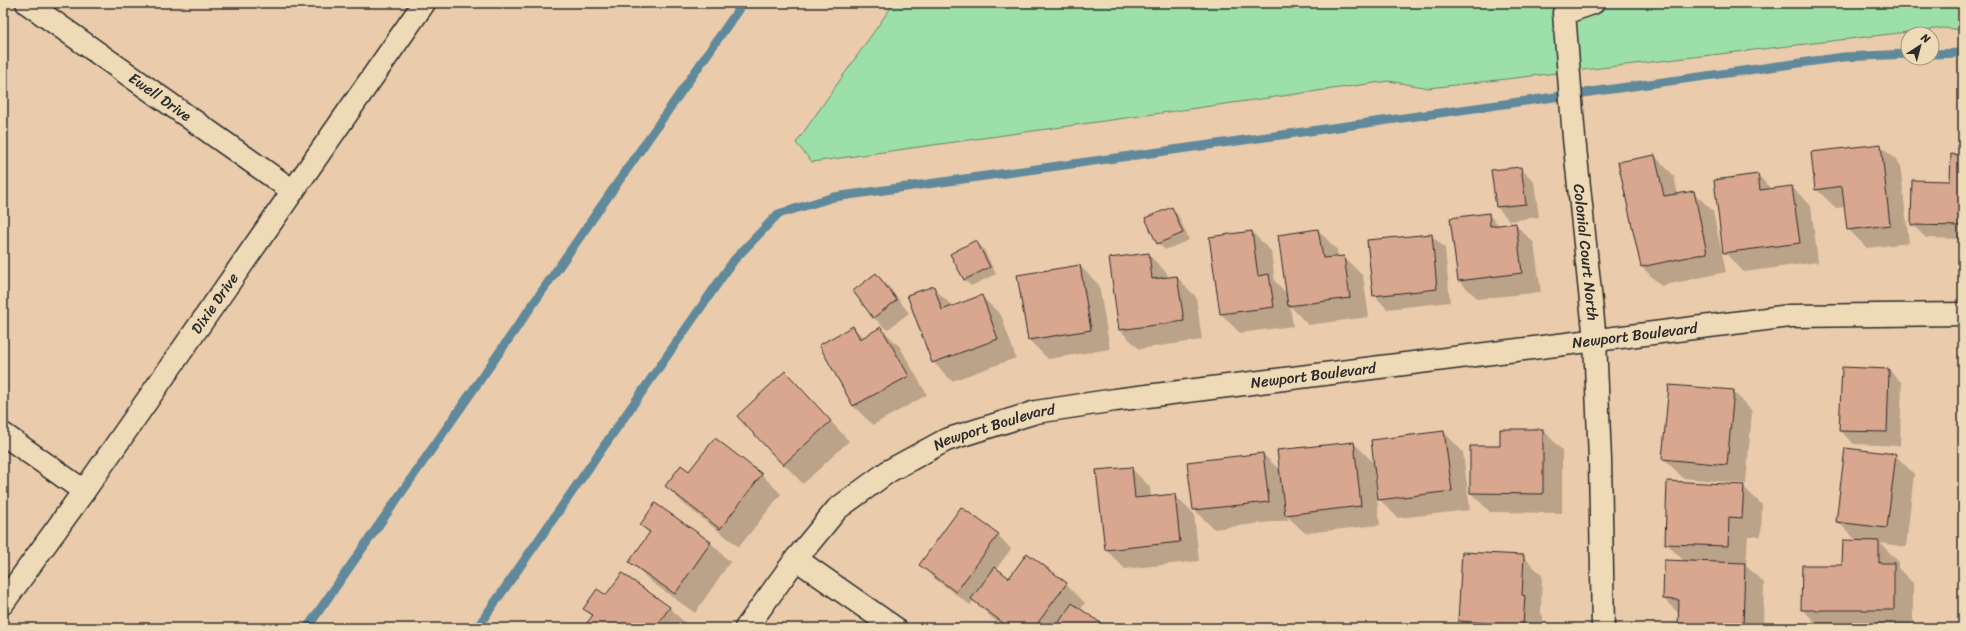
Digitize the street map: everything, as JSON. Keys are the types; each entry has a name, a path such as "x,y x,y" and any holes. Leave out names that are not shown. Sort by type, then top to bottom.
{"street":[{"name":"Ewell Drive","path":"27,3 293,191"},
{"name":"Dixie Drive","path":"3,603 84,491 424,3"},
{"name":"Colonial Court North","path":"1593,3 1564,13 1574,138 1595,340 1600,460 1603,628"},
{"name":"Newport Boulevard","path":"746,628 796,559 837,509 889,471 946,440 1036,412 1115,400 1790,316 1963,314"},
{"path":"3,434 84,491"},
{"path":"796,559 895,628"}],"green space":[{"path":"894,3 1963,3 1963,30 1940,28 1940,26 1900,26 1900,33 1429,88 1389,81 812,162 796,143"}],"building":[{"path":"1881,144 1890,225 1847,230 1842,186 1815,190 1811,152"},
{"path":"1951,154 1963,155 1963,226 1911,225 1912,180 1950,181"},
{"path":"1655,155 1664,196 1694,191 1707,253 1641,267 1618,162"},
{"path":"1521,167 1526,204 1496,207 1491,170"},
{"path":"1758,174 1760,190 1792,186 1800,243 1723,253 1714,180"},
{"path":"1172,207 1183,233 1157,244 1145,218"},
{"path":"1489,213 1490,226 1516,223 1522,273 1458,281 1450,218"},
{"path":"1318,229 1323,258 1344,256 1350,298 1288,306 1278,235"},
{"path":"1252,231 1258,276 1269,274 1274,307 1220,314 1209,237"},
{"path":"1432,234 1437,289 1373,296 1367,240"},
{"path":"976,240 990,267 964,280 950,254"},
{"path":"1149,253 1152,279 1177,276 1184,321 1119,330 1109,258"},
{"path":"1080,265 1091,330 1028,340 1017,275"},
{"path":"876,273 897,300 873,318 853,291"},
{"path":"934,286 942,310 982,295 998,339 932,363 907,295"},
{"path":"853,326 860,339 881,327 909,376 853,406 819,345"},
{"path":"1842,367 1889,369 1887,432 1839,431"},
{"path":"785,371 831,421 783,465 737,416"},
{"path":"1669,385 1734,390 1727,465 1662,459"},
{"path":"1500,429 1543,429 1543,494 1470,493 1470,446 1500,446"},
{"path":"1444,431 1452,491 1378,500 1371,440"},
{"path":"715,438 762,474 720,529 665,486 681,465 689,471"},
{"path":"1354,442 1361,506 1285,515 1277,450"},
{"path":"1845,448 1896,454 1887,528 1836,522"},
{"path":"1263,453 1269,502 1193,510 1187,462"},
{"path":"1132,467 1135,498 1175,494 1180,542 1105,550 1096,470"},
{"path":"1667,481 1744,485 1742,518 1729,517 1728,546 1665,544"},
{"path":"655,503 711,542 675,594 629,562 650,532 640,525"},
{"path":"961,507 999,534 956,592 919,565"},
{"path":"1843,540 1879,541 1879,563 1894,563 1894,610 1801,610 1802,565 1842,565"},
{"path":"1462,552 1524,555 1522,595 1525,596 1523,625 1458,621"},
{"path":"1027,553 1067,583 1034,628 1010,628 971,599 995,567 1009,578"},
{"path":"1664,560 1745,563 1743,628 1678,628 1679,600 1663,599"},
{"path":"622,573 670,607 655,628 583,628 593,615 583,609 597,589 606,595"},
{"path":"1072,603 1108,628 1055,628"}],"waterway":[{"path":"307,628 743,3"},
{"path":"1940,54 1963,53"},
{"path":"477,628 734,260 778,214 834,197 1843,57 1900,54"}]}
